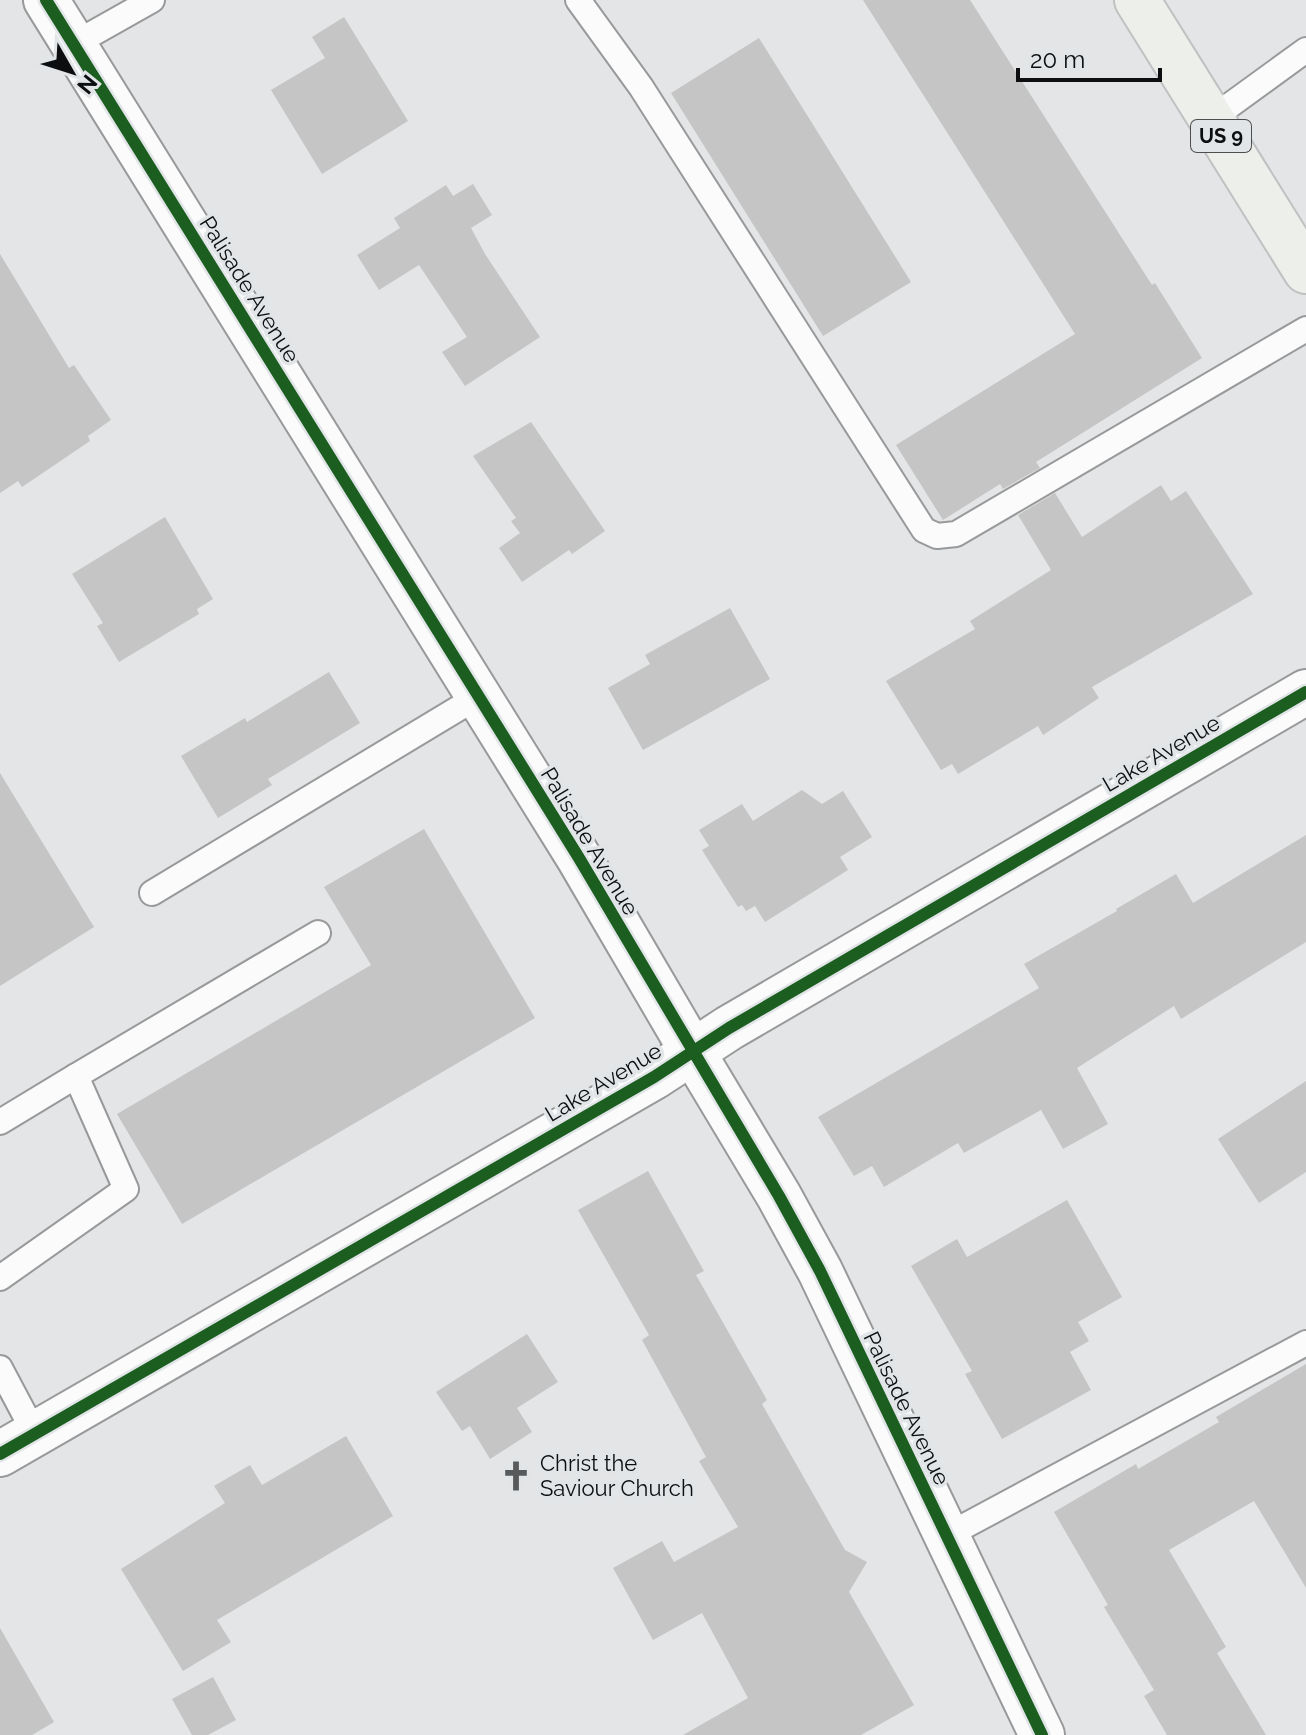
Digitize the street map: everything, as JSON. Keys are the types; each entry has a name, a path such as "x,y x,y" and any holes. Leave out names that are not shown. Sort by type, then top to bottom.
{"main road":[{"name":"US 9","path":"1137,0 1306,271"}],"street":[{"name":"Palisade Avenue","path":"46,0 579,858 779,1196 820,1271 1042,1735"},
{"name":"Lake Avenue","path":"18,1444 640,1085 692,1051 1306,692"}],"lane":[{"path":"74,44 152,0"},
{"path":"578,0 641,87 924,530 937,536 956,534 1306,329"},
{"path":"1211,119 1300,64"},
{"path":"152,893 479,696"},
{"path":"0,1122 318,933"},
{"path":"0,1278 126,1189 76,1076"},
{"path":"946,1536 1306,1343"},
{"path":"0,1368 18,1444"}],"building":[{"path":"863,0 970,0 1202,358 1036,462 1040,468 1003,489 1000,484 943,520 896,445 1075,334"},
{"path":"344,17 408,121 322,174 271,90 325,58 312,37"},
{"path":"759,38 911,282 823,336 671,93"},
{"path":"473,184 492,215 471,228 540,337 465,386 442,352 467,337 419,265 379,290 357,255 400,228 394,218 446,185 453,196"},
{"path":"0,254 69,368 74,365 111,420 88,436 90,441 22,487 18,481 0,493"},
{"path":"531,422 605,531 572,554 569,550 522,582 499,548 520,533 511,521 516,518 473,456"},
{"path":"1161,485 1171,501 1186,491 1253,594 1092,687 1099,698 1043,735 1038,726 958,774 952,764 941,770 886,681 975,629 970,621 1051,570 1018,515 1055,493 1082,537"},
{"path":"165,517 213,599 197,609 199,614 119,662 97,626 103,623 72,574"},
{"path":"730,608 770,679 643,750 608,688 650,664 645,655"},
{"path":"329,672 360,723 268,779 272,785 218,818 181,756 245,718 247,722"},
{"path":"0,773 94,927 0,986"},
{"path":"802,790 822,804 843,791 872,837 840,857 848,870 765,922 755,906 746,911 742,905 738,907 702,850 709,846 699,830 742,804 753,821"},
{"path":"424,829 535,1018 182,1224 117,1114 371,965 324,887"},
{"path":"1306,835 1306,942 1181,1019 1174,1006 1077,1068 1108,1124 1063,1149 1041,1110 964,1153 958,1143 884,1187 872,1166 854,1176 818,1117 1039,988 1024,964 1176,874 1193,903"},
{"path":"1306,1081 1306,1172 1259,1203 1218,1139"},
{"path":"648,1171 704,1271 696,1275 767,1400 762,1404 845,1550 867,1562 849,1592 914,1705 861,1735 683,1735 748,1698 702,1613 653,1640 613,1568 662,1541 674,1562 738,1527 699,1461 706,1457 642,1340 649,1335 578,1210"},
{"path":"1067,1200 1122,1297 1078,1322 1089,1341 1070,1352 1091,1390 1002,1439 965,1374 972,1371 911,1266 957,1239 967,1257"},
{"path":"527,1334 558,1382 517,1408 532,1432 490,1459 470,1426 462,1431 436,1392"},
{"path":"1306,1364 1306,1588 1254,1501 1169,1550 1226,1647 1217,1653 1266,1735 1167,1735 1144,1696 1154,1690 1104,1607 1108,1605 1054,1512 1136,1464 1138,1469 1219,1422 1216,1417"},
{"path":"346,1436 393,1516 217,1620 231,1642 183,1671 121,1569 225,1503 214,1486 250,1465 262,1485"},
{"path":"0,1628 54,1722 32,1735 0,1735"},
{"path":"213,1677 236,1720 208,1735 192,1735 172,1699"}],"cycle path":[{"path":"46,0 579,858 779,1196 820,1271 1042,1735"},
{"path":"0,1454 654,1077 729,1028 1306,692"}],"place":[{"name":"Christ the Saviour Church","path":"516,1476"}]}
